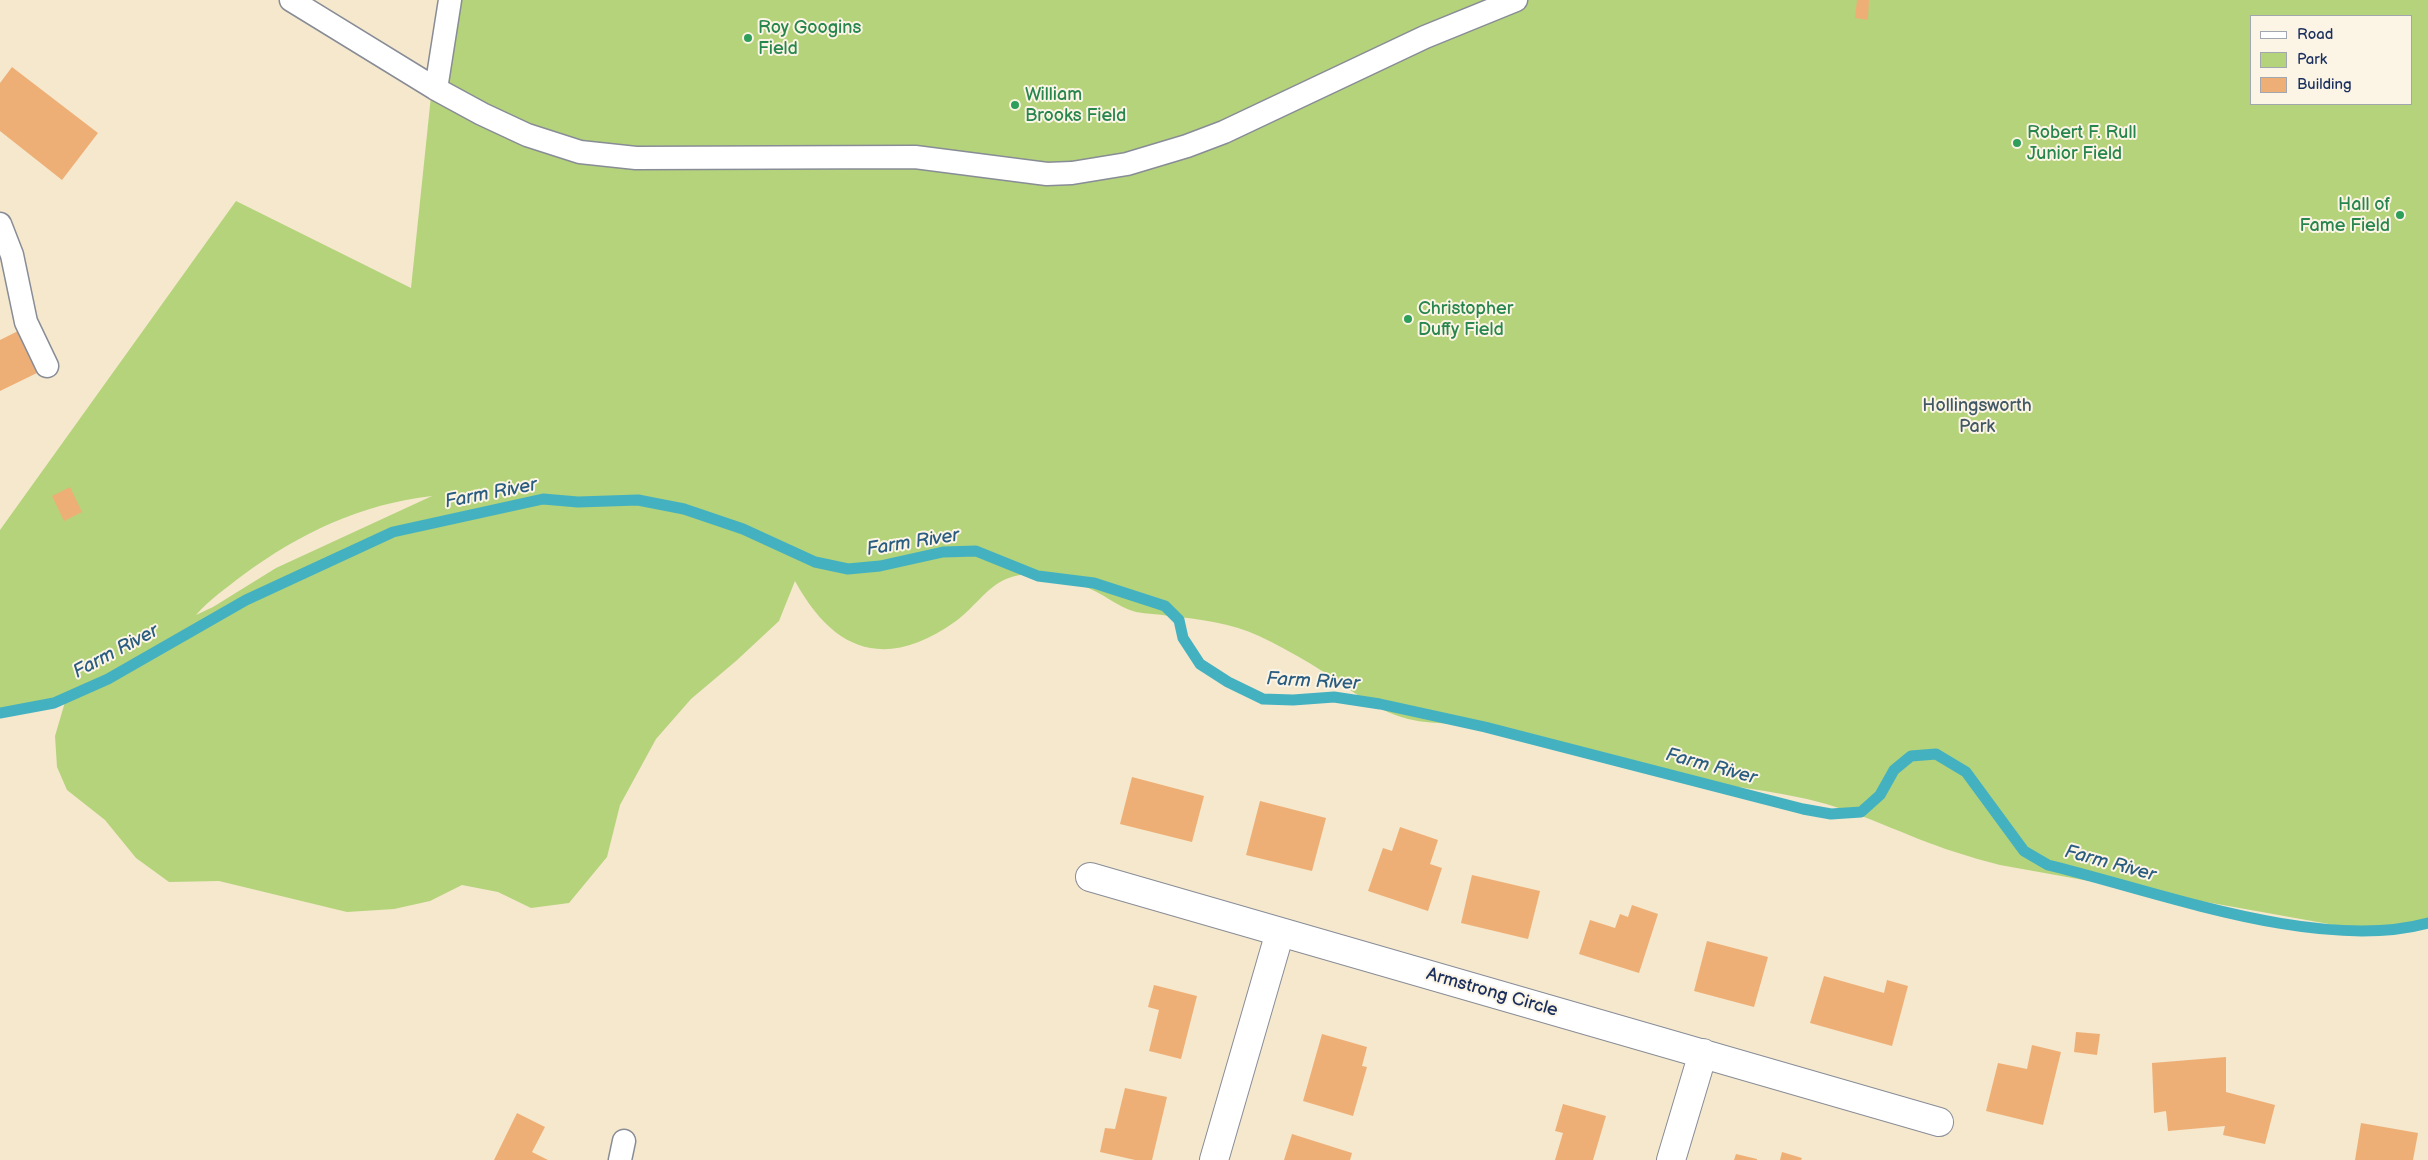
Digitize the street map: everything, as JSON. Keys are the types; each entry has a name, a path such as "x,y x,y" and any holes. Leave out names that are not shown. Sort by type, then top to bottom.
{"street":[{"name":"Armstrong Circle","path":"1090,877 1940,1122"},
{"path":"1214,1160 1280,932"},
{"path":"1671,1160 1703,1054"}],"lane":[{"path":"290,0 436,89 527,135 557,146 606,156 668,158 915,157 1025,172 1072,173 1111,168 1150,158 1224,132 1425,37 1516,0"},
{"path":"436,89 450,0"},
{"path":"0,224 12,255 26,322 47,366"}],"green space":[{"name":"Hollingsworth Park","path":"441,0 2428,0 2428,924 2385,930 2351,928 2000,865 1955,852 1845,810 1807,799 1620,767 1500,728 1431,723 1408,719 1370,703 1311,664 1259,636 1226,625 1203,620 1136,612 1122,607 1083,586 1055,577 1035,574 1016,576 999,583 956,621 931,636 907,646 885,649 865,647 845,639 827,625 811,606 795,581 779,621 691,699 656,739 620,805 607,857 569,903 531,908 498,892 462,885 430,901 394,909 347,912 219,881 169,882 136,858 105,820 67,790 57,767 55,736 65,702 34,708 0,711 0,530 236,201 411,288","holes":["432,496 276,568 213,607 196,615 212,599 243,575 309,534 356,513 406,500"]}],"building":[{"path":"1857,0 1869,0 1868,20 1855,18"},
{"path":"12,67 98,133 62,180 0,131 0,83"},
{"path":"18,331 37,373 0,391 0,340"},
{"path":"70,487 82,512 64,521 52,496"},
{"path":"1132,777 1204,796 1192,842 1120,824"},
{"path":"1260,801 1326,818 1312,871 1246,855"},
{"path":"1400,827 1438,840 1430,864 1442,868 1428,911 1368,891 1383,848 1392,851"},
{"path":"1472,875 1540,891 1528,939 1461,923"},
{"path":"1632,905 1658,914 1639,973 1579,954 1590,920 1615,928 1620,914 1628,917"},
{"path":"1707,941 1768,957 1754,1007 1694,991"},
{"path":"1824,976 1884,993 1887,980 1908,986 1892,1046 1810,1023"},
{"path":"1154,985 1197,996 1181,1059 1149,1051 1159,1010 1148,1007"},
{"path":"2076,1032 2100,1034 2097,1055 2074,1052"},
{"path":"1322,1034 1367,1047 1362,1066 1367,1067 1353,1116 1303,1101"},
{"path":"2032,1045 2061,1052 2043,1125 1986,1111 1998,1063 2027,1069"},
{"path":"2226,1057 2226,1092 2275,1105 2265,1144 2223,1135 2225,1126 2168,1131 2166,1111 2154,1113 2152,1063"},
{"path":"1125,1088 1167,1097 1152,1160 1135,1160 1100,1152 1105,1128 1115,1129"},
{"path":"1563,1104 1606,1116 1593,1160 1555,1160 1563,1133 1555,1131"},
{"path":"517,1113 545,1127 532,1152 548,1160 494,1160"},
{"path":"2361,1123 2418,1133 2413,1160 2355,1160"},
{"path":"1292,1134 1352,1153 1350,1160 1284,1160"},
{"path":"1782,1152 1802,1158 1801,1160 1780,1160"},
{"path":"1736,1154 1757,1159 1757,1160 1734,1160"}],"waterway":[{"name":"Farm River","path":"0,713 54,703 108,679 246,600 393,532 543,499 578,502 638,500 684,509 743,529 815,562 848,569 880,566 943,552 976,551 1038,576 1094,583 1165,606 1179,620 1183,638 1200,664 1228,682 1263,699 1293,700 1334,697 1380,704 1485,727 1803,809 1831,814 1861,812 1880,795 1894,770 1911,756 1936,754 1966,772 2024,851 2048,865 2187,903 2288,925 2338,930 2385,930 2428,923"}],"place":[{"name":"Roy Googins Field","path":"748,38"},
{"name":"William Brooks Field","path":"1015,105"},
{"name":"Robert F. Rull Junior Field","path":"2017,143"},
{"name":"Hall of Fame Field","path":"2400,215"},
{"name":"Christopher Duffy Field","path":"1408,319"}]}
